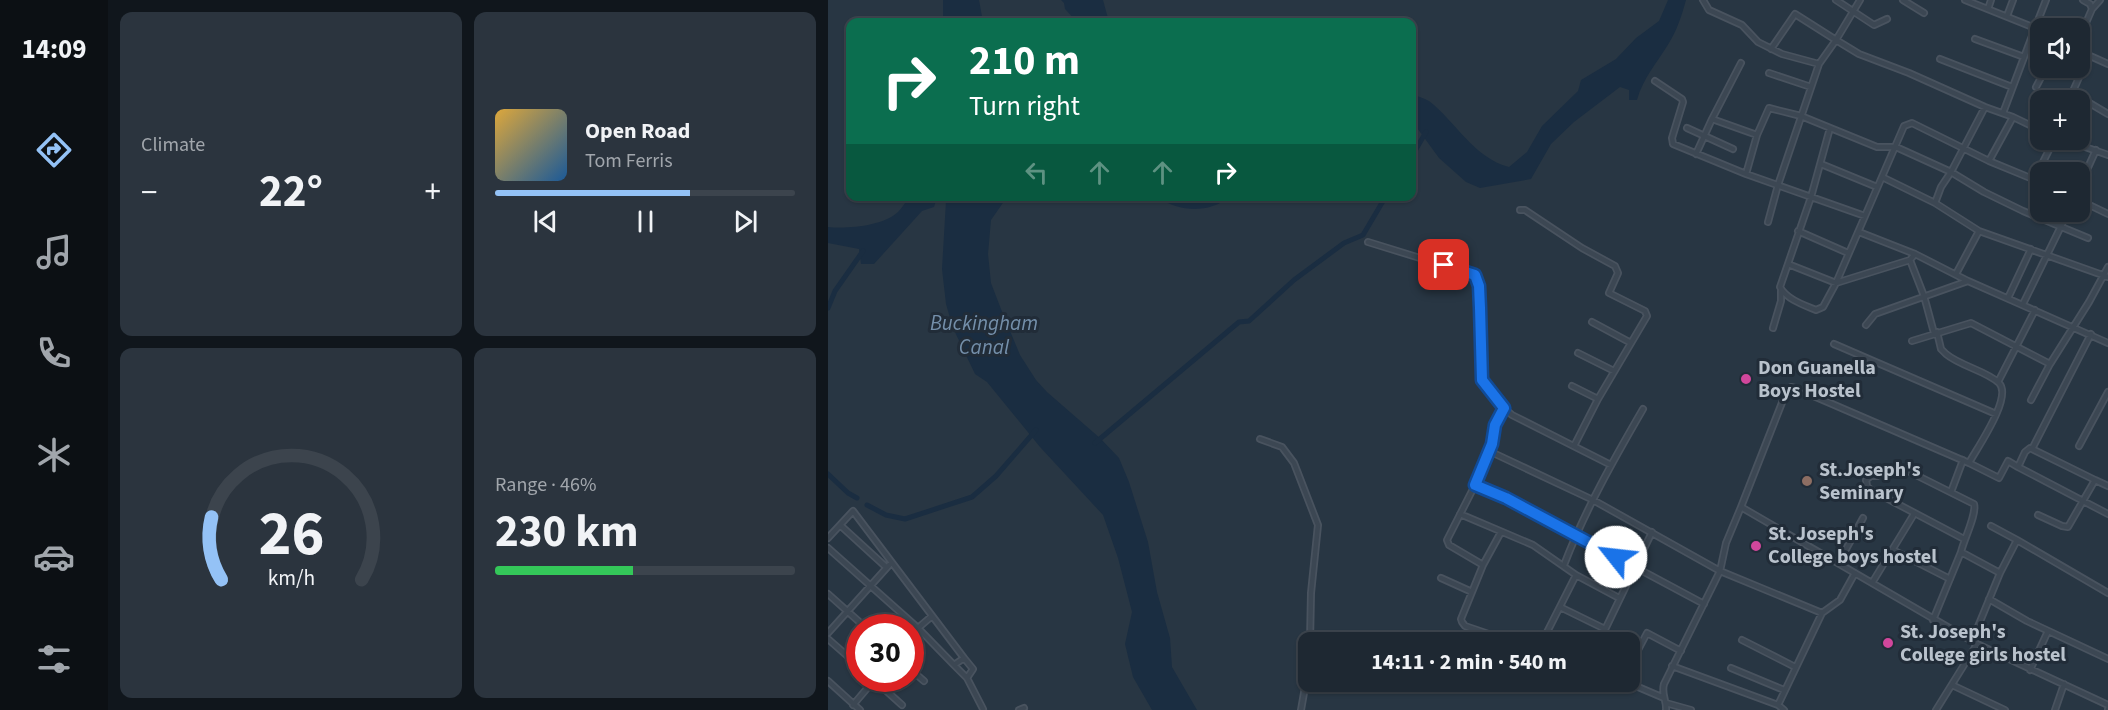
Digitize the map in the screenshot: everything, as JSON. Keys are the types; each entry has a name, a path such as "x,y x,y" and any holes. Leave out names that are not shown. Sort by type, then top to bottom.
{"street":[{"path":"1703,0 1709,10 1742,25 1758,42 1797,59 1819,64"},
{"path":"1836,0 1874,25 1887,19"},
{"path":"1768,222 1819,64 1860,0"},
{"path":"1903,0 1924,13"},
{"path":"1965,0 2030,26"},
{"path":"1988,9 1991,0"},
{"path":"2007,16 2013,0"},
{"path":"2040,18 2046,0"},
{"path":"2083,0 2090,4 2092,9"},
{"path":"2088,18 2100,0"},
{"path":"1771,49 1795,14 1859,54 2030,125"},
{"path":"1975,39 2024,57"},
{"path":"2003,113 2030,42"},
{"path":"2090,55 2108,64"},
{"path":"1940,59 2012,87"},
{"path":"1696,154 1741,63"},
{"path":"1769,73 1811,87"},
{"path":"2036,87 2041,78"},
{"path":"2079,78 2073,91 2076,95 2108,114"},
{"path":"1655,81 1682,99 1683,102 1671,142 1746,174 1865,216"},
{"path":"1935,203 1941,187 1952,172 1985,107"},
{"path":"1746,174 1757,135 1769,108 1801,116 1877,147 1896,147 1952,172 1984,192 2088,238"},
{"path":"1989,161 2013,117"},
{"path":"1712,119 1757,135"},
{"path":"1781,291 1799,303 1820,310 1836,283 1904,126 1912,123 2030,178"},
{"path":"1687,128 1733,149"},
{"path":"1773,328 1780,287 1811,197 1830,128"},
{"path":"2090,148 2108,155"},
{"path":"2090,163 2096,150"},
{"path":"1821,164 1876,187"},
{"path":"1882,177 1935,203 1979,231 2105,276"},
{"path":"2090,205 2108,213"},
{"path":"1520,210 1525,210 1617,268 1618,273 1609,293 1645,311 1647,316 1598,399 1574,446"},
{"path":"2023,304 2064,222"},
{"path":"1798,231 1848,254"},
{"path":"1956,274 1979,231"},
{"path":"1858,232 1915,254 1968,281 2108,343"},
{"path":"1368,242 1475,275 1479,286 1482,380 1512,415 1611,465"},
{"path":"2008,298 2031,249"},
{"path":"1788,264 1836,283 1910,260 1915,254"},
{"path":"1910,260 1941,349 1946,354 1998,382 2003,391 2003,398 1996,414 1970,463"},
{"path":"2031,400 2050,364 2105,276 2108,267"},
{"path":"1866,325 1875,314 1968,281"},
{"path":"1998,382 2035,310"},
{"path":"1593,322 1631,343"},
{"path":"1912,341 1971,323 2050,364"},
{"path":"2018,467 2025,452 2032,448 2091,334"},
{"path":"1834,344 1996,414"},
{"path":"1578,353 1614,371"},
{"path":"1572,386 1598,399"},
{"path":"1666,710 1663,688 1720,571 1726,543 1791,387 1970,463 1999,478 2008,461 2108,513"},
{"path":"2079,446 2108,392"},
{"path":"1483,565 1447,543 1489,452 1495,425 1504,408"},
{"path":"1564,565 1593,500 1643,409"},
{"path":"1260,439 1282,447 1294,463 1318,525 1311,593 1310,632"},
{"path":"2032,448 2108,486"},
{"path":"1489,452 1593,500 1720,571 1822,614"},
{"path":"1951,492 1963,460"},
{"path":"1902,468 1972,502 1976,508 1933,620"},
{"path":"1877,476 1871,476 1866,480 1871,490 1964,539"},
{"path":"2038,515 2068,527 2095,480"},
{"path":"1475,485 1506,498 1704,604"},
{"path":"1741,507 1839,562 1933,620 2108,708"},
{"path":"828,538 853,511 973,669 968,678"},
{"path":"1460,514 1533,545 1576,575 1619,598"},
{"path":"1872,583 1914,514"},
{"path":"1839,562 1863,518"},
{"path":"840,525 886,567"},
{"path":"1991,526 2108,593"},
{"path":"1485,632 1463,624 1461,619 1483,565 1501,532"},
{"path":"1604,632 1652,532"},
{"path":"1936,710 1974,642 1989,599 2017,540"},
{"path":"828,548 902,614"},
{"path":"1893,550 1950,579"},
{"path":"1961,552 2000,573"},
{"path":"828,633 891,563"},
{"path":"1778,705 1822,614 1840,600 1855,573"},
{"path":"1547,632 1576,575"},
{"path":"1441,578 1472,592"},
{"path":"828,594 848,612"},
{"path":"1989,599 2048,631 2108,659"},
{"path":"1560,607 1605,629"},
{"path":"924,623 932,616"},
{"path":"2030,670 2048,631"},
{"path":"1640,646 1647,633 1681,651"},
{"path":"924,634 968,678 983,710"},
{"path":"828,639 846,655"},
{"path":"1742,640 1795,667"},
{"path":"954,665 964,658"},
{"path":"1672,666 1778,705 1784,710"},
{"path":"1731,668 1784,690"},
{"path":"828,681 860,710"},
{"path":"2055,710 2064,684"},
{"path":"1952,685 2005,710"},
{"path":"1640,688 1691,710"},
{"path":"854,705 864,692"},
{"path":"888,692 902,705"},
{"path":"1301,710 1304,692"}],"water":[{"path":"943,0 979,0 982,18 943,18"},
{"path":"1061,0 1103,0 1108,18 1073,18 1065,9"},
{"path":"1668,0 1686,0 1674,33 1647,78 1637,100 1629,100 1629,90 1620,87 1574,122 1551,144 1531,179 1480,188 1466,182 1439,158 1416,126 1416,96 1429,101 1439,109 1475,148 1509,167 1527,152 1542,126 1578,91 1581,80 1616,59 1636,38 1659,21"},
{"path":"906,201 936,201 934,207 922,211 874,264 861,264 859,249 828,243 828,227 855,227 875,223 884,221 898,212"},
{"name":"Buckingham Canal","path":"946,201 1004,201 991,220 988,254 991,283 1020,355 1036,380 1119,458 1148,542 1157,592 1170,638 1172,667 1197,710 1152,710 1133,677 1125,644 1132,612 1118,558 1103,515 1040,447 987,382 975,374 953,328 946,304 942,269"},
{"path":"1164,201 1223,201 1212,206 1194,209"}],"waterway":[{"path":"1416,149 1426,132"},
{"path":"1095,443 1239,322 1249,321 1294,280 1344,243 1363,235 1383,201"},
{"path":"828,308 835,291 863,251"},
{"path":"867,505 886,515 905,519 972,497 996,476 1036,430"},
{"path":"828,474 848,493 857,498"}],"place":[{"name":"Don Guanella Boys Hostel","path":"1746,379"},
{"name":"St.Joseph's Seminary","path":"1807,481"},
{"name":"St. Joseph's College boys hostel","path":"1756,546"},
{"name":"St. Joseph's College girls hostel","path":"1888,643"}],"route":[{"path":"1444,265 1475,275 1479,286 1482,329 1482,380 1504,408 1495,425 1492,444 1475,485 1506,498 1616,557"}]}
